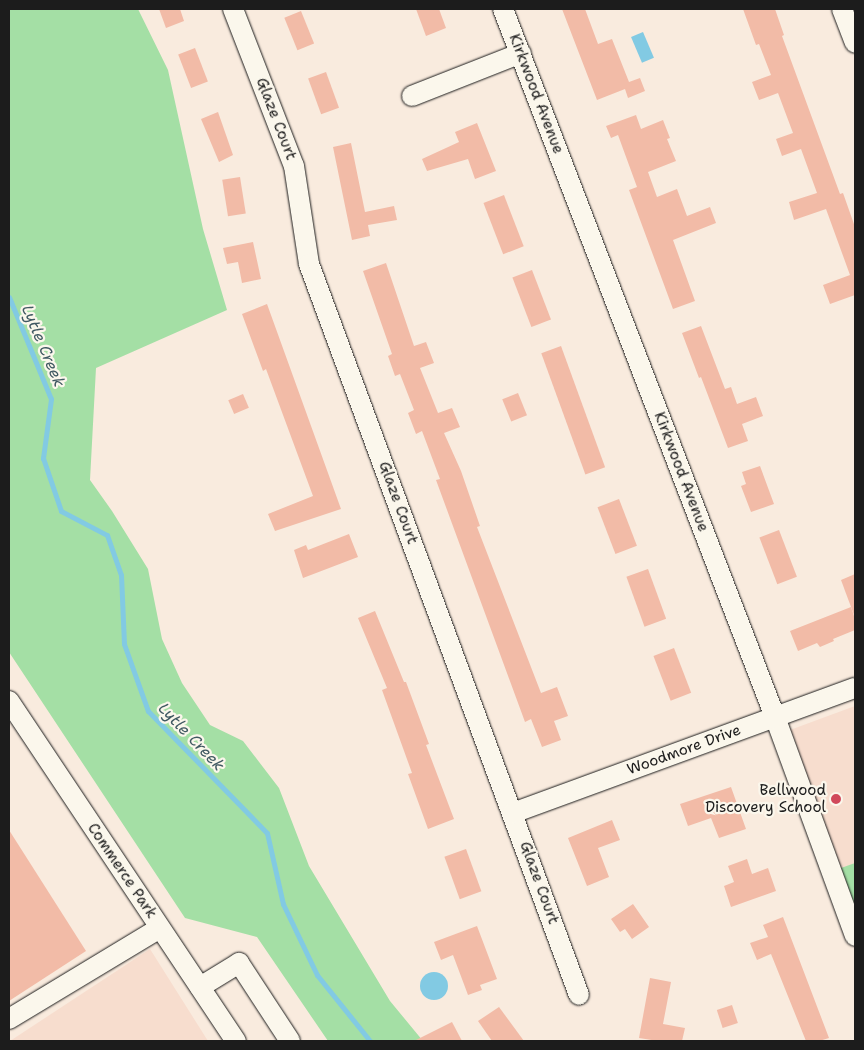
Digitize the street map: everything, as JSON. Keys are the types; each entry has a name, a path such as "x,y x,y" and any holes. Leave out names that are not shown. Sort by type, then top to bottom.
{"street":[{"name":"Glaze Court","path":"233,9 294,166 309,264 579,994"},
{"name":"Kirkwood Avenue","path":"503,9 775,717 855,936"},
{"path":"842,9 855,43"},
{"path":"412,96 521,54"},
{"name":"Woodmore Drive","path":"513,813 855,688"},
{"name":"Commerce Park","path":"9,701 236,1041"},
{"path":"9,1019 160,928"},
{"path":"200,987 239,963 290,1041"}],"shaded area":[{"name":"Bellwood Discovery School","path":"855,706 855,906 790,730"},
{"path":"150,949 208,1041 10,1041"}],"green space":[{"path":"9,9 138,9 168,70 203,229 227,310 96,368 90,480 112,511 148,569 162,639 182,683 210,725 243,741 279,788 309,866 390,1001 423,1041 328,1041 257,937 185,918 9,652"},
{"path":"855,863 855,906 841,868"}],"water":[{"path":"643,32 654,58 642,63 631,37"},
{"path":"434,972 444,976 448,986 444,996 434,1000 424,996 420,986 424,976"}],"building":[{"path":"159,9 180,9 184,21 166,28"},
{"path":"416,9 439,9 446,28 426,36"},
{"path":"562,9 585,9 598,44 612,39 629,82 640,78 645,91 628,98 625,89 597,100"},
{"path":"743,9 775,9 784,35 782,36 840,194 843,193 855,227 855,295 830,304 823,285 850,275 826,209 794,220 789,202 817,193 801,149 782,156 776,139 793,133 778,93 759,100 752,82 771,75 759,44 756,45"},
{"path":"301,11 314,43 297,50 284,18"},
{"path":"195,48 208,82 191,88 178,54"},
{"path":"326,72 339,108 321,114 308,78"},
{"path":"218,112 233,155 219,162 201,119"},
{"path":"636,115 641,129 663,120 670,138 667,139 676,161 648,172 657,197 677,189 687,216 710,207 716,223 673,240 695,301 673,309 629,190 637,187 618,135 611,138 606,126"},
{"path":"477,123 496,171 475,179 468,159 427,171 422,159 459,142 455,132"},
{"path":"351,143 365,212 394,206 397,220 368,225 370,236 352,240 333,147"},
{"path":"240,177 246,214 228,216 222,180"},
{"path":"504,195 524,246 503,254 483,203"},
{"path":"253,242 261,279 242,283 238,262 227,264 223,248"},
{"path":"386,263 414,346 426,342 434,363 420,368 438,413 452,408 460,427 444,433 461,471 480,526 477,527 541,693 557,687 568,716 554,721 561,740 542,747 531,719 525,722 436,480 440,479 422,431 416,434 408,413 414,410 400,374 395,376 388,356 392,354 363,271"},
{"path":"532,270 551,319 531,327 512,278"},
{"path":"267,304 341,509 275,531 268,514 313,496 266,369 263,371 242,314"},
{"path":"701,326 725,389 731,387 737,404 756,397 763,416 742,424 748,441 728,448 682,333"},
{"path":"561,346 605,467 585,474 541,353"},
{"path":"518,393 527,415 511,422 502,399"},
{"path":"243,394 249,408 234,414 228,400"},
{"path":"760,466 774,504 751,512 741,486 746,484 742,472"},
{"path":"619,499 637,546 615,554 598,507"},
{"path":"779,530 797,577 777,584 759,538"},
{"path":"349,534 358,557 303,578 294,550 306,545 308,550"},
{"path":"648,569 666,619 645,627 626,577"},
{"path":"855,574 855,615 854,615 841,580"},
{"path":"851,607 855,619 855,630 833,639 834,641 820,647 817,643 798,651 790,631"},
{"path":"375,611 404,682 406,682 429,744 426,745 454,819 428,829 408,774 412,773 382,690 387,688 358,618"},
{"path":"674,648 691,693 671,701 653,656"},
{"path":"731,787 746,829 719,838 711,818 688,826 680,804"},
{"path":"612,820 620,840 598,848 609,877 587,886 568,838"},
{"path":"9,830 86,951 9,1001"},
{"path":"466,849 481,891 460,899 444,857"},
{"path":"747,859 752,874 768,868 776,891 731,907 724,886 734,882 728,866"},
{"path":"633,904 649,927 632,939 625,929 620,932 611,919"},
{"path":"783,917 829,1038 819,1041 806,1041 771,954 757,960 750,943 768,937 763,925"},
{"path":"477,926 497,979 480,985 482,990 468,995 453,955 441,960 434,942"},
{"path":"650,978 671,982 663,1024 685,1028 682,1041 658,1041 639,1038"},
{"path":"732,1005 738,1023 723,1028 717,1010"},
{"path":"499,1007 524,1041 492,1041 478,1021"},
{"path":"452,1022 462,1041 414,1041"}],"waterway":[{"name":"Lytle Creek","path":"9,297 51,399 43,458 61,511 107,535 121,575 124,644 148,711 267,833 283,904 317,975 370,1041"}],"place":[{"name":"Bellwood Discovery School","path":"836,799"}]}
